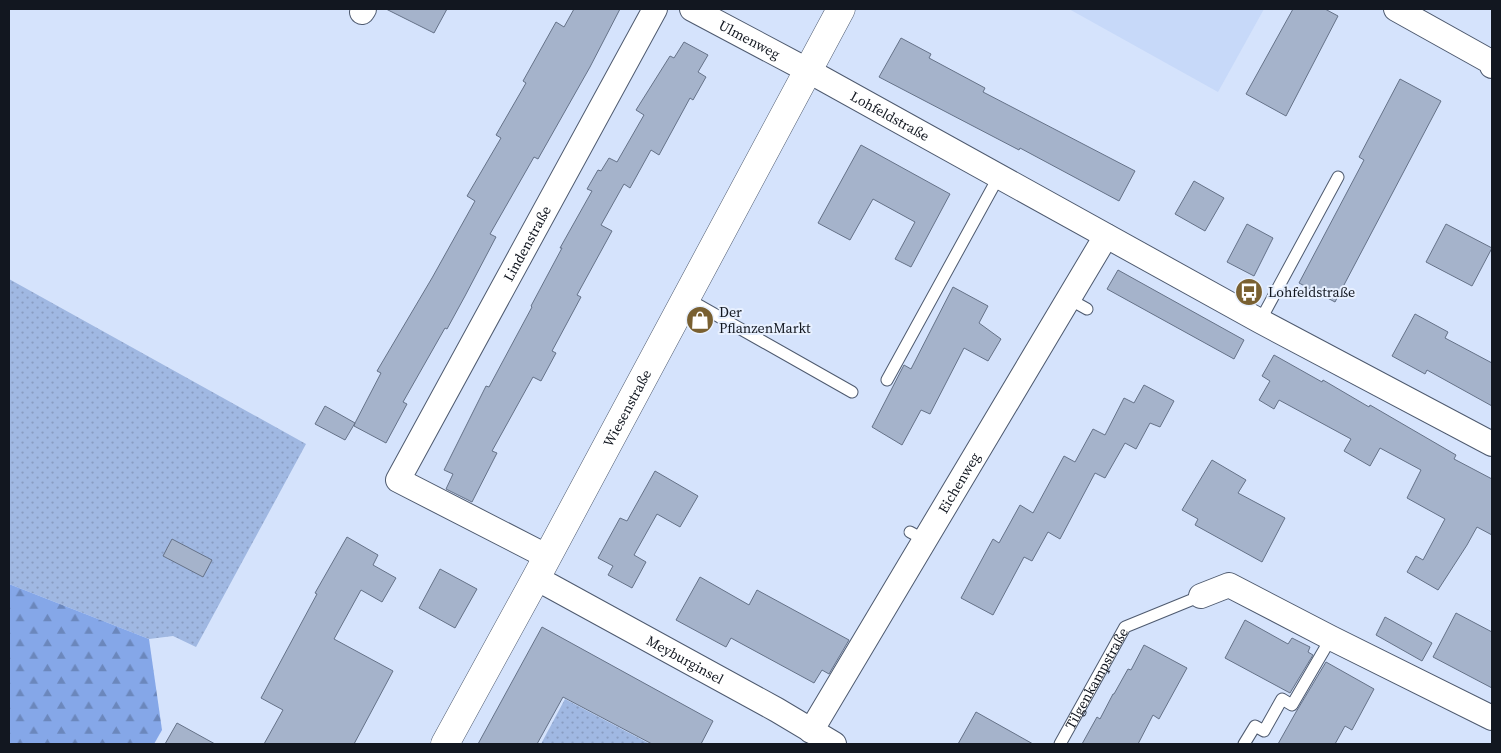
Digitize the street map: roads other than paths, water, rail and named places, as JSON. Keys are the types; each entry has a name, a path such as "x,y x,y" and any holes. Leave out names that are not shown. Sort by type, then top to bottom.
{"main road":[{"name":"Wiesenstraße","path":"445,744 841,9"}],"street":[{"name":"Lindenstraße","path":"398,480 655,9"},
{"name":"Ulmenweg","path":"692,9 807,70"},
{"path":"1396,9 1491,62 1492,66"},
{"name":"Lohfeldstraße","path":"807,70 1260,321 1492,444"},
{"name":"Eichenweg","path":"820,739 917,536 1078,304 1106,236"},
{"name":"Meyburginsel","path":"398,480 768,705 820,739"},
{"name":"Tilgenkampstraße","path":"1201,596 1229,585 1492,718"}],"lane":[{"path":"887,380 999,176"},
{"path":"1260,321 1338,177"},
{"path":"686,298 852,392"},
{"name":"Tilgenkampstraße","path":"1060,744 1125,627 1201,596"},
{"path":"1244,744 1255,726 1264,731 1282,700 1292,705 1331,638"}],"place":[{"name":"Lohfeldstraße","path":"1249,292"},
{"name":"Der PflanzenMarkt","path":"700,320"}]}
